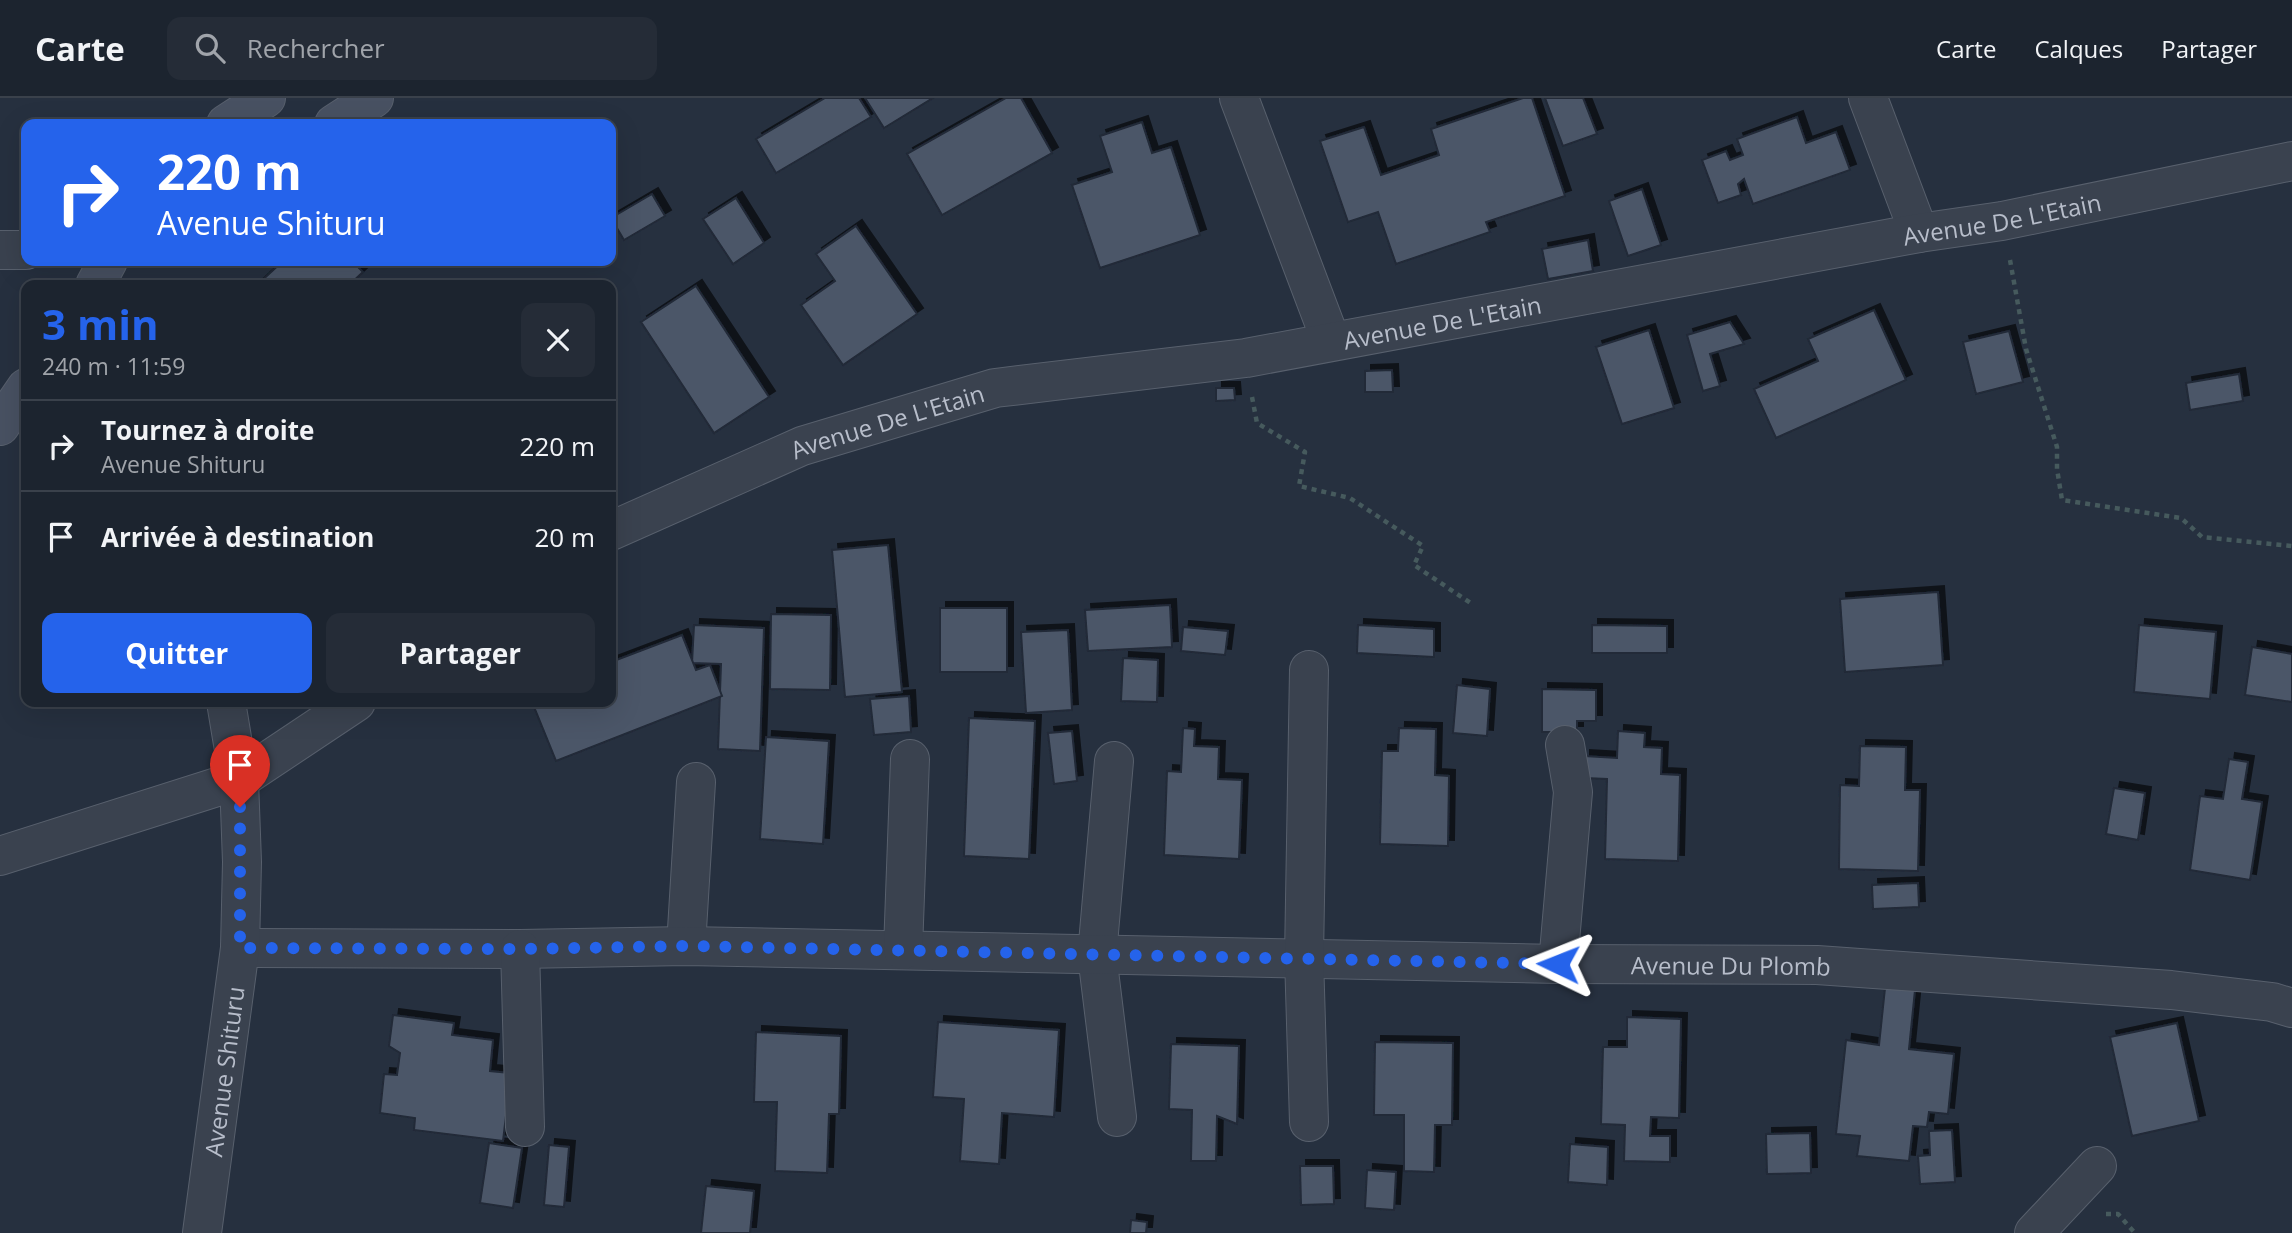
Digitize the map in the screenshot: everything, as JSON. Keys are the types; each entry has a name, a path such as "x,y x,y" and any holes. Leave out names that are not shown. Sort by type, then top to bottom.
{"street":[{"path":"234,119 266,98"},
{"path":"1239,98 1331,341"},
{"path":"1868,98 1919,233"},
{"name":"Avenue De L'Etain","path":"616,529 802,446 995,388 1246,358 1919,233 2002,220 2292,161"},
{"path":"0,250 21,250"},
{"path":"0,426 21,395"},
{"path":"1308,1122 1304,957 1309,670"},
{"name":"Avenue Shituru","path":"202,1233 240,948 242,862 239,780 227,707"},
{"path":"0,856 239,780 348,707"},
{"path":"1558,964 1573,792 1565,745"},
{"path":"903,950 910,759"},
{"path":"1114,761 1097,954 1117,1118"},
{"path":"686,946 696,782"},
{"name":"Avenue Du Plomb","path":"240,948 520,949 686,946 1558,964 1817,965 2171,990 2272,1002 2292,1008"},
{"path":"520,949 525,1127"},
{"path":"2034,1233 2097,1166"}],"path":[{"path":"2002,220 2026,349 2057,447 2062,500 2181,518 2202,537 2292,546"},
{"path":"1246,358 1257,423 1305,452 1299,486 1350,498 1423,546 1414,565 1472,604"}],"building":[{"path":"825,98 859,98 871,117 776,173 756,139"},
{"path":"865,98 933,98 884,128"},
{"path":"1006,98 1021,98 1052,153 942,215 907,154"},
{"path":"1523,98 1532,98 1565,196 1486,222 1490,232 1396,264 1378,212 1348,222 1320,141 1364,127 1381,175 1439,155 1431,129"},
{"path":"1545,98 1583,98 1597,134 1563,146"},
{"path":"1797,117 1806,143 1836,132 1850,170 1753,204 1744,179 1738,184 1741,195 1718,203 1702,160 1726,151 1730,160 1743,155 1737,139"},
{"path":"1142,122 1152,153 1171,147 1200,235 1100,268 1072,185 1112,172 1100,136"},
{"path":"1642,189 1661,245 1628,256 1609,201"},
{"path":"652,194 665,216 624,240 616,226 616,215"},
{"path":"736,198 764,243 733,264 703,219"},
{"path":"856,226 917,314 843,365 801,305 835,281 816,254"},
{"path":"1588,240 1593,271 1548,279 1542,249"},
{"path":"278,266 357,266 363,272 354,280 262,280"},
{"path":"696,286 769,397 714,433 641,322"},
{"path":"1874,310 1906,380 1776,438 1754,389 1818,361 1808,339"},
{"path":"1730,322 1744,344 1710,354 1720,386 1703,391 1687,335"},
{"path":"1649,330 1674,408 1622,424 1596,347"},
{"path":"2009,331 2023,382 1976,394 1963,342"},
{"path":"1392,370 1393,392 1365,392 1365,371"},
{"path":"2239,374 2243,401 2190,410 2186,383"},
{"path":"1216,388 1234,388 1235,400 1216,401"},
{"path":"888,545 902,692 845,697 832,550"},
{"path":"1938,592 1943,665 1845,672 1840,599"},
{"path":"1170,605 1172,647 1088,651 1085,610"},
{"path":"940,608 1007,608 1007,672 940,672"},
{"path":"771,614 831,615 830,690 770,689"},
{"path":"694,625 764,628 760,751 718,749 721,664 692,663"},
{"path":"1358,625 1434,629 1434,657 1357,653"},
{"path":"1592,625 1667,626 1667,653 1592,653"},
{"path":"2139,625 2216,632 2210,699 2134,692"},
{"path":"1183,627 1228,631 1225,655 1181,651"},
{"path":"1068,630 1072,710 1026,713 1021,632"},
{"path":"682,635 696,670 710,665 722,696 556,761 534,707 616,707 616,660"},
{"path":"2252,647 2292,654 2292,702 2245,695"},
{"path":"1123,658 1158,660 1157,702 1121,701"},
{"path":"1457,685 1490,689 1487,736 1453,733"},
{"path":"1542,689 1596,690 1596,721 1577,721 1577,732 1542,732"},
{"path":"909,696 911,732 874,735 870,699"},
{"path":"969,718 1035,721 1029,859 964,856"},
{"path":"1183,728 1195,729 1194,746 1219,747 1218,779 1242,780 1239,859 1164,855 1167,771 1181,772"},
{"path":"1399,728 1436,729 1435,775 1449,776 1448,846 1380,844 1382,751 1398,751"},
{"path":"1072,731 1077,781 1054,784 1048,733"},
{"path":"1618,731 1645,733 1644,747 1662,748 1661,774 1680,775 1678,861 1605,859 1607,779 1584,778 1584,756 1617,758"},
{"path":"766,737 829,741 823,844 760,839"},
{"path":"1860,746 1906,747 1905,790 1920,790 1918,871 1839,869 1840,785 1859,786"},
{"path":"2229,759 2248,762 2242,799 2262,802 2250,880 2190,870 2200,796 2223,799"},
{"path":"2114,788 2145,793 2138,840 2106,834"},
{"path":"1918,883 1919,907 1873,909 1872,885"},
{"path":"1885,988 1915,990 1909,1049 1954,1054 1948,1114 1929,1112 1927,1127 1913,1126 1909,1161 1857,1156 1860,1136 1836,1134 1846,1040 1879,1045"},
{"path":"393,1015 454,1023 452,1035 493,1040 490,1071 511,1073 503,1141 414,1130 415,1118 380,1113 384,1074 397,1075 400,1053 389,1046"},
{"path":"1627,1017 1681,1019 1679,1118 1651,1117 1650,1136 1670,1136 1670,1162 1624,1161 1625,1125 1601,1124 1603,1047 1627,1047"},
{"path":"938,1022 1059,1030 1054,1117 1002,1113 999,1164 960,1161 964,1099 933,1097"},
{"path":"2177,1023 2199,1121 2132,1136 2110,1037"},
{"path":"756,1032 841,1036 839,1114 829,1114 827,1173 775,1171 777,1102 754,1102"},
{"path":"1375,1042 1453,1043 1452,1125 1435,1125 1434,1172 1404,1171 1404,1115 1374,1115"},
{"path":"1171,1044 1239,1046 1237,1124 1217,1116 1216,1161 1191,1161 1192,1110 1169,1109"},
{"path":"1952,1130 1955,1182 1920,1184 1918,1156 1930,1155 1929,1131"},
{"path":"1810,1133 1811,1173 1767,1174 1766,1134"},
{"path":"489,1143 522,1148 513,1208 480,1203"},
{"path":"1570,1144 1608,1147 1607,1185 1568,1182"},
{"path":"549,1145 569,1147 564,1207 544,1205"},
{"path":"1300,1166 1333,1166 1334,1204 1301,1205"},
{"path":"1367,1170 1396,1172 1394,1210 1365,1208"},
{"path":"706,1186 754,1191 750,1233 701,1233"},
{"path":"1131,1220 1147,1222 1146,1233 1130,1233"}],"route":[{"path":"240,807 240,948 520,949 686,946 1558,964"}]}
